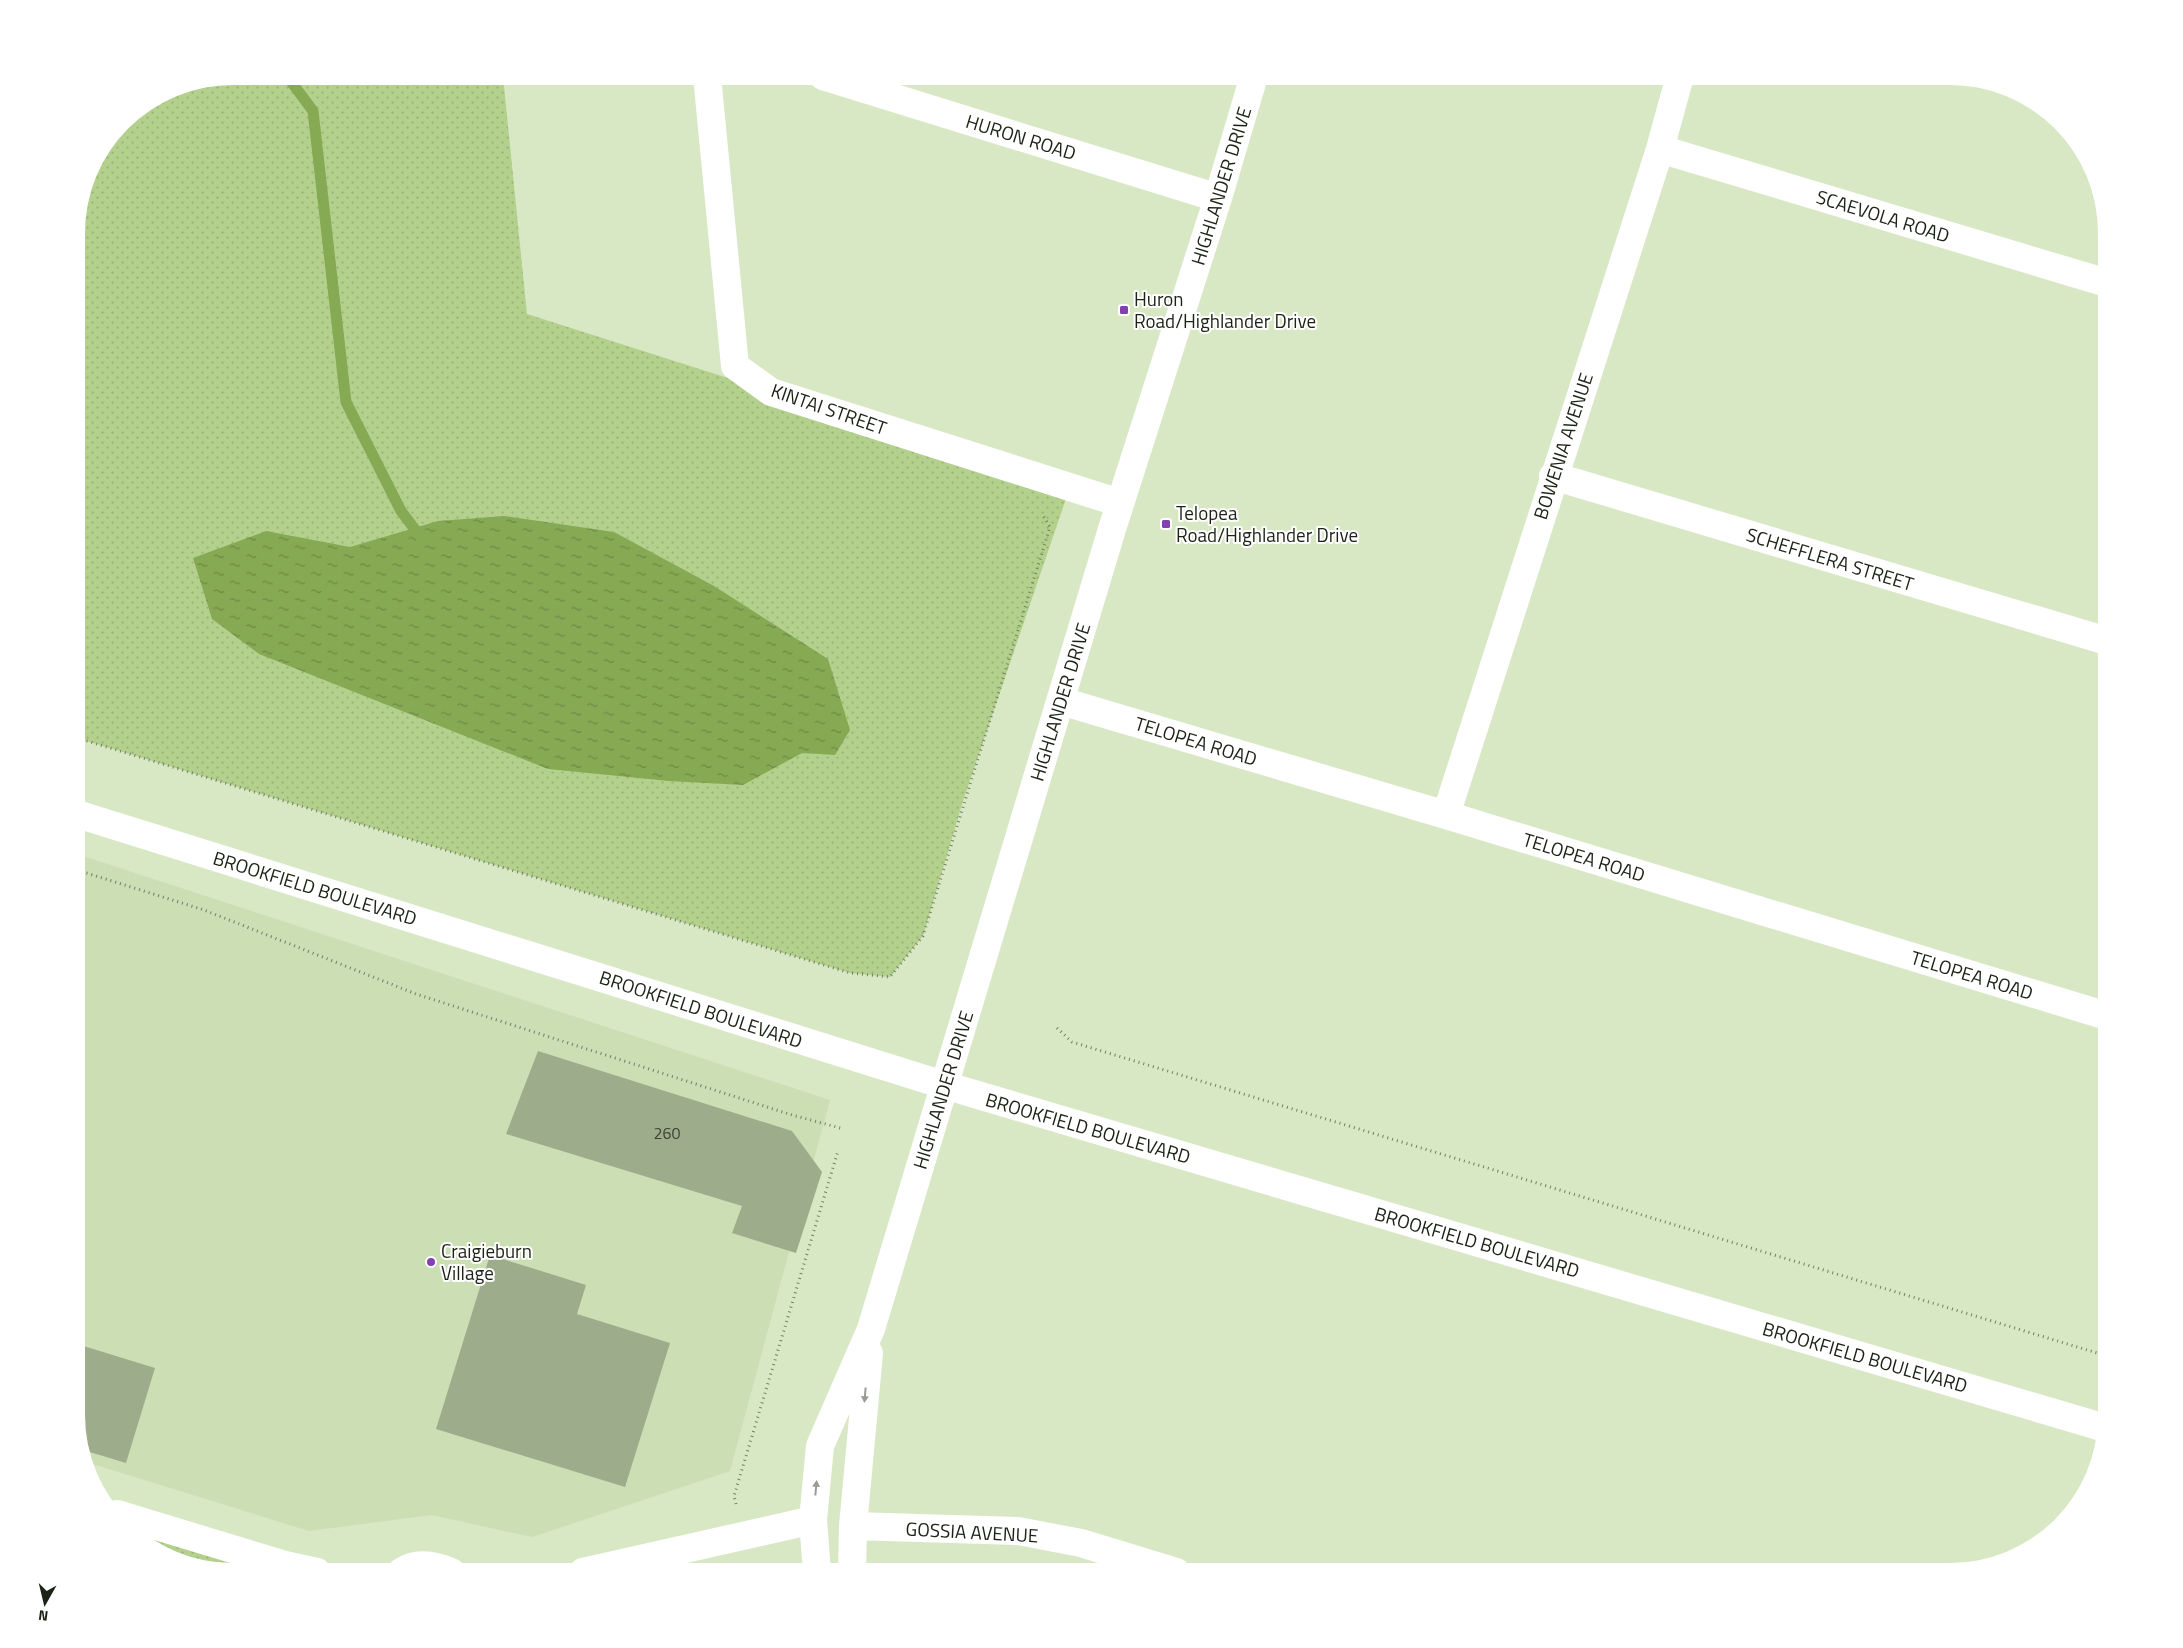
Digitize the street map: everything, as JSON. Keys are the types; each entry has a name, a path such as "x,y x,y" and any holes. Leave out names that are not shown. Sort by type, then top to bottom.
{"street":[{"name":"KINTAI STREET","path":"708,85 735,366 770,392 1120,503"},
{"name":"HURON ROAD","path":"852,85 1218,198"},
{"name":"HIGHLANDER DRIVE","path":"816,1563 813,1520 820,1446 871,1329 1120,503 1218,198 1251,85"},
{"name":"BOWENIA AVENUE","path":"1446,815 1553,476 1660,148 1678,85"},
{"name":"SCAEVOLA ROAD","path":"1660,148 2098,281"},
{"name":"SCHEFFLERA STREET","path":"1553,476 2098,638"},
{"name":"TELOPEA ROAD","path":"1061,701 1446,815 2098,1013"},
{"name":"BROOKFIELD BOULEVARD","path":"85,817 944,1085 2098,1426"},
{"name":"HIGHLANDER DRIVE","path":"852,1563 853,1526 871,1329"},
{"path":"125,1516 274,1563"},
{"path":"623,1563 813,1520"},
{"name":"GOSSIA AVENUE","path":"853,1526 1018,1531 1081,1543 1147,1563"}],"path":[{"path":"85,740 850,973 890,977 923,936 1050,527 1039,509 1046,480"},
{"path":"85,873 204,910 416,994 792,1115 844,1129"},
{"path":"1057,1028 1072,1042 2098,1353"},
{"path":"746,1536 734,1496 838,1151"}],"shaded area":[{"path":"504,85 527,314 1070,487 963,801 923,936 890,977 850,973 85,740 85,223 90,195 100,167 122,135 135,122 167,100 185,93 214,86"},
{"name":"Craigieburn Village","path":"85,857 830,1100 730,1471 532,1537 432,1515 309,1531 93,1463 85,1425"},
{"path":"125,1517 267,1563 223,1563 185,1555 159,1543"}],"water":[{"path":"504,516 614,532 714,586 828,659 850,730 835,755 802,753 743,785 669,781 548,769 259,654 212,619 193,558 266,531 350,547 438,521"}],"building":[{"path":"538,1051 792,1131 822,1172 796,1253 732,1233 742,1206 506,1134"},
{"path":"490,1255 586,1285 577,1314 670,1343 625,1487 436,1429"},
{"path":"85,1346 155,1368 126,1463 90,1452 85,1425"}],"waterway":[{"path":"294,85 313,111 346,402 401,511 423,540"}],"place":[{"name":"Huron Road/Highlander Drive","path":"1124,310"},
{"name":"Telopea Road/Highlander Drive","path":"1166,524"},
{"name":"Craigieburn Village","path":"431,1262"}]}
